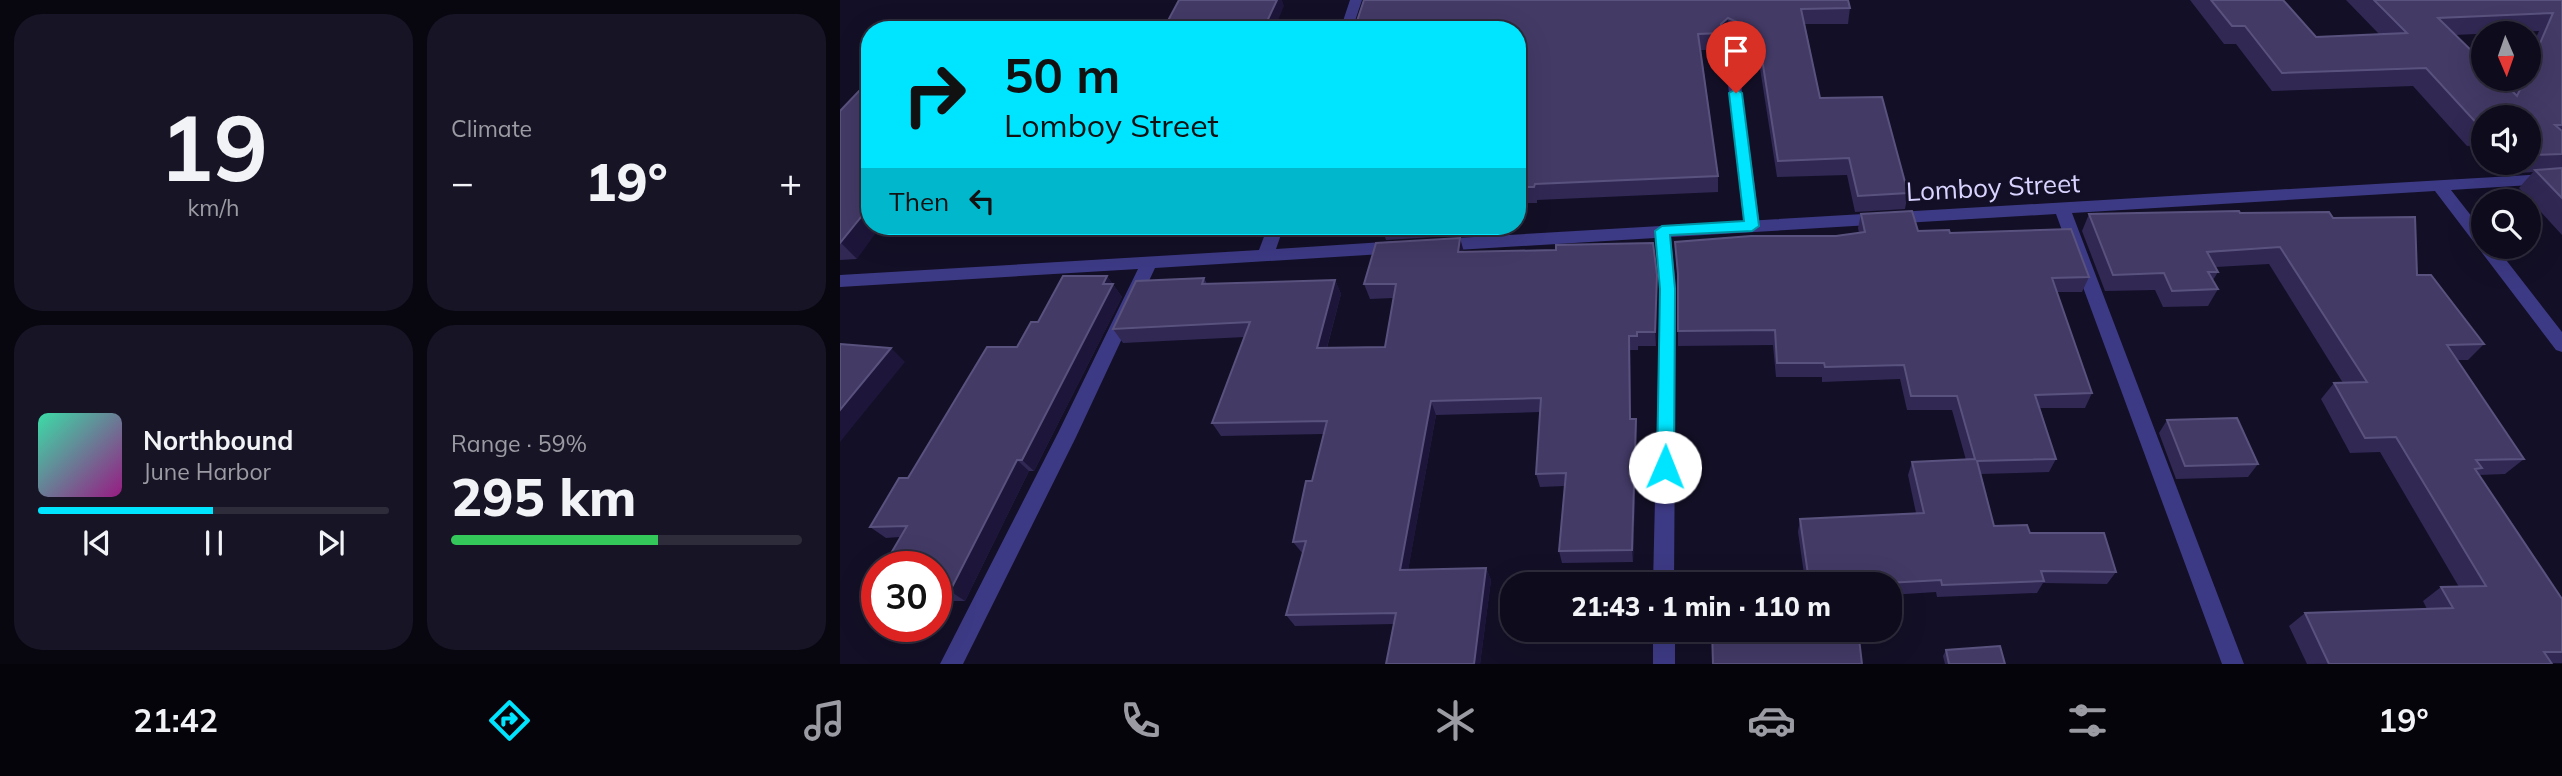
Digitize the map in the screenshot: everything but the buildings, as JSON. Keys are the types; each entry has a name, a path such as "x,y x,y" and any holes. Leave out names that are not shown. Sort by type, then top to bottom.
{"street":[{"path":"1349,21 1356,0"},
{"path":"1729,40 1752,226"},
{"name":"Lomboy Street","path":"844,284 1662,231 2562,178"},
{"path":"2440,186 2471,226"},
{"path":"2062,208 2233,664"},
{"path":"1662,231 1668,289 1664,572"},
{"path":"1265,256 1273,235"},
{"path":"2496,259 2562,345"},
{"path":"951,664 1066,438 1149,263"},
{"path":"1664,642 1664,664"}],"route":[{"path":"1665,467 1668,289 1662,231 1752,226 1736,93"}]}
